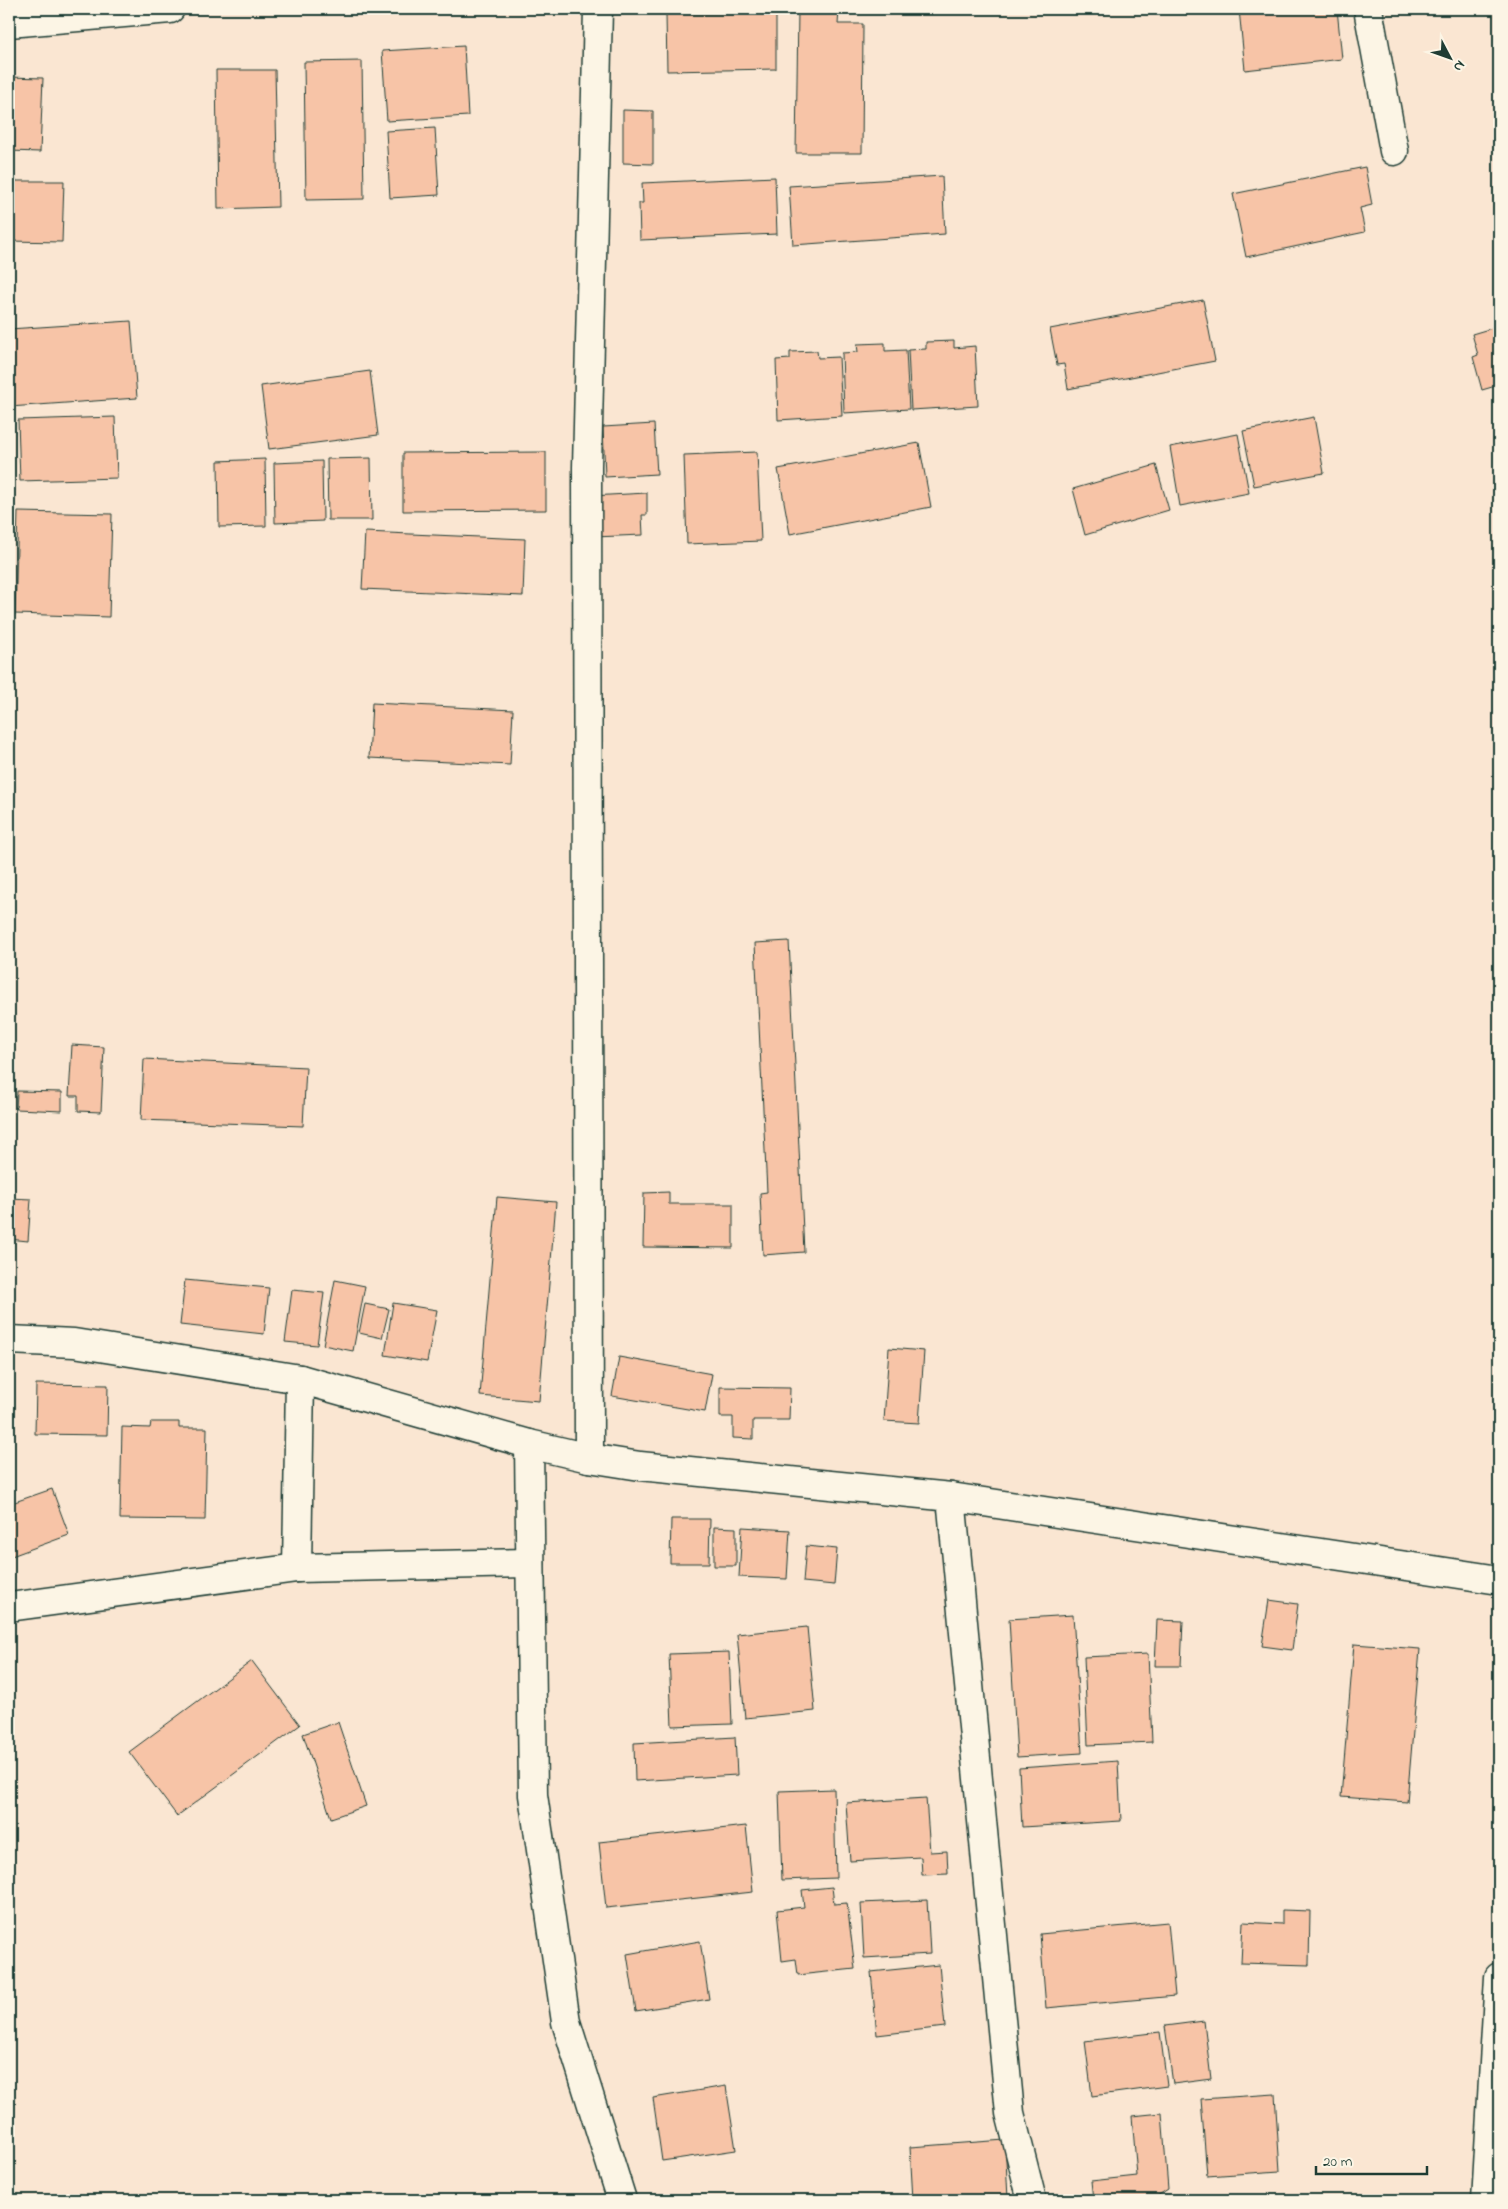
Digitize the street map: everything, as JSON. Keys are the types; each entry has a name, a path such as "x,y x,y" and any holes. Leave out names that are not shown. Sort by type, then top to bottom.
{"street":[{"path":"9,23 170,9"},
{"path":"588,1458 586,467 598,9"},
{"path":"1368,9 1394,151"},
{"path":"9,1340 74,1342 300,1379 529,1444 588,1458 640,1466 951,1497 1499,1580"},
{"path":"297,1568 300,1379"},
{"path":"529,1444 532,1795 566,2022 622,2200"},
{"path":"951,1497 1010,2112 1032,2200"},
{"path":"9,1607 297,1568 530,1563"},
{"path":"1486,2200 1499,1976"}],"building":[{"path":"1239,9 1337,9 1342,59 1245,70"},
{"path":"798,10 839,11 838,24 863,24 862,153 796,153"},
{"path":"776,11 776,69 667,71 666,14"},
{"path":"464,46 468,116 387,121 382,51"},
{"path":"362,61 364,199 306,200 304,62"},
{"path":"216,70 275,70 278,207 218,209"},
{"path":"9,77 43,78 40,152 9,151"},
{"path":"623,110 653,111 653,164 623,163"},
{"path":"435,128 439,195 390,198 386,131"},
{"path":"1365,167 1372,205 1360,208 1365,232 1246,257 1233,194"},
{"path":"942,176 945,234 793,245 789,186"},
{"path":"775,177 777,234 640,240 639,203 643,203 642,183"},
{"path":"9,181 64,181 62,242 9,241"},
{"path":"1203,300 1215,361 1068,389 1064,364 1057,365 1050,329"},
{"path":"131,321 137,398 9,407 9,329"},
{"path":"1499,326 1499,385 1482,390 1473,357 1478,355 1472,334"},
{"path":"954,341 954,348 975,346 978,406 911,410 908,350 926,349 926,342"},
{"path":"885,343 885,351 906,350 909,409 844,413 842,353 858,352 857,344"},
{"path":"817,351 818,358 839,357 842,416 778,420 776,360 790,359 790,352"},
{"path":"370,371 378,435 269,449 261,386"},
{"path":"115,417 117,478 20,481 18,420"},
{"path":"1314,417 1324,473 1254,486 1243,431"},
{"path":"654,424 657,474 605,477 603,427"},
{"path":"1238,434 1249,493 1180,506 1170,447"},
{"path":"919,443 931,507 790,534 778,469"},
{"path":"546,452 546,510 403,511 403,453"},
{"path":"757,452 761,541 687,544 684,455"},
{"path":"371,458 372,520 328,520 327,459"},
{"path":"265,459 266,526 219,527 218,461"},
{"path":"322,461 323,521 275,523 274,463"},
{"path":"1156,465 1169,510 1085,535 1073,489"},
{"path":"647,493 647,515 642,515 643,535 594,537 591,496"},
{"path":"18,512 112,514 109,617 15,614"},
{"path":"365,532 525,539 523,596 362,589"},
{"path":"372,703 513,710 510,765 369,758"},
{"path":"789,941 804,1252 763,1255 760,1193 767,1192 755,943"},
{"path":"72,1045 104,1047 101,1112 78,1111 78,1096 69,1096"},
{"path":"144,1059 306,1067 303,1126 141,1120"},
{"path":"17,1091 62,1092 62,1111 16,1109"},
{"path":"669,1192 669,1204 733,1204 733,1248 643,1247 644,1193"},
{"path":"497,1197 556,1202 539,1401 480,1396"},
{"path":"9,1198 31,1199 28,1241 9,1239"},
{"path":"185,1280 269,1288 264,1334 180,1325"},
{"path":"335,1280 365,1286 353,1351 323,1345"},
{"path":"292,1290 324,1293 317,1345 285,1342"},
{"path":"393,1303 437,1310 427,1362 385,1355"},
{"path":"365,1304 389,1309 382,1338 359,1333"},
{"path":"889,1348 924,1351 919,1423 884,1421"},
{"path":"619,1357 712,1374 705,1412 612,1396"},
{"path":"36,1384 108,1385 107,1435 35,1434"},
{"path":"720,1387 790,1388 789,1420 753,1420 753,1439 733,1438 733,1417 720,1417"},
{"path":"151,1422 179,1422 179,1428 207,1428 205,1520 120,1519 122,1427 150,1428"},
{"path":"52,1489 69,1535 9,1557 9,1504"},
{"path":"671,1519 710,1519 709,1563 670,1563"},
{"path":"714,1527 736,1528 736,1566 714,1566"},
{"path":"742,1527 790,1530 787,1579 739,1577"},
{"path":"806,1546 837,1549 834,1585 803,1582"},
{"path":"1269,1600 1298,1604 1292,1650 1262,1646"},
{"path":"1073,1615 1082,1753 1017,1757 1009,1619"},
{"path":"1157,1620 1183,1621 1181,1666 1155,1666"},
{"path":"807,1627 815,1711 745,1718 737,1634"},
{"path":"1354,1644 1420,1649 1407,1802 1341,1797"},
{"path":"729,1652 732,1724 672,1726 669,1654"},
{"path":"1148,1654 1152,1742 1088,1745 1084,1657"},
{"path":"252,1661 300,1725 177,1816 129,1752"},
{"path":"338,1722 366,1806 331,1818 303,1734"},
{"path":"735,1737 737,1775 635,1781 634,1743"},
{"path":"1118,1761 1121,1821 1022,1827 1019,1768"},
{"path":"834,1789 836,1878 782,1880 779,1791"},
{"path":"926,1798 930,1852 947,1851 948,1874 922,1875 921,1857 850,1861 846,1803"},
{"path":"746,1826 753,1892 606,1908 599,1842"},
{"path":"832,1887 834,1904 847,1903 855,1969 798,1975 796,1959 782,1961 777,1910 804,1907 802,1890"},
{"path":"927,1900 930,1954 864,1958 861,1903"},
{"path":"1282,1910 1310,1911 1309,1965 1241,1963 1243,1922 1282,1924"},
{"path":"1168,1922 1175,1996 1046,2008 1040,1934"},
{"path":"700,1941 709,1999 636,2011 627,1954"},
{"path":"939,1965 945,2027 877,2035 871,1972"},
{"path":"1204,2021 1211,2079 1173,2084 1165,2026"},
{"path":"1160,2032 1167,2086 1092,2096 1085,2041"},
{"path":"726,2086 736,2150 662,2161 653,2098"},
{"path":"1275,2094 1280,2171 1207,2176 1201,2099"},
{"path":"1162,2113 1168,2189 1151,2200 1093,2200 1091,2181 1137,2176 1132,2116"},
{"path":"1005,2140 1008,2199 913,2200 910,2147"}]}
